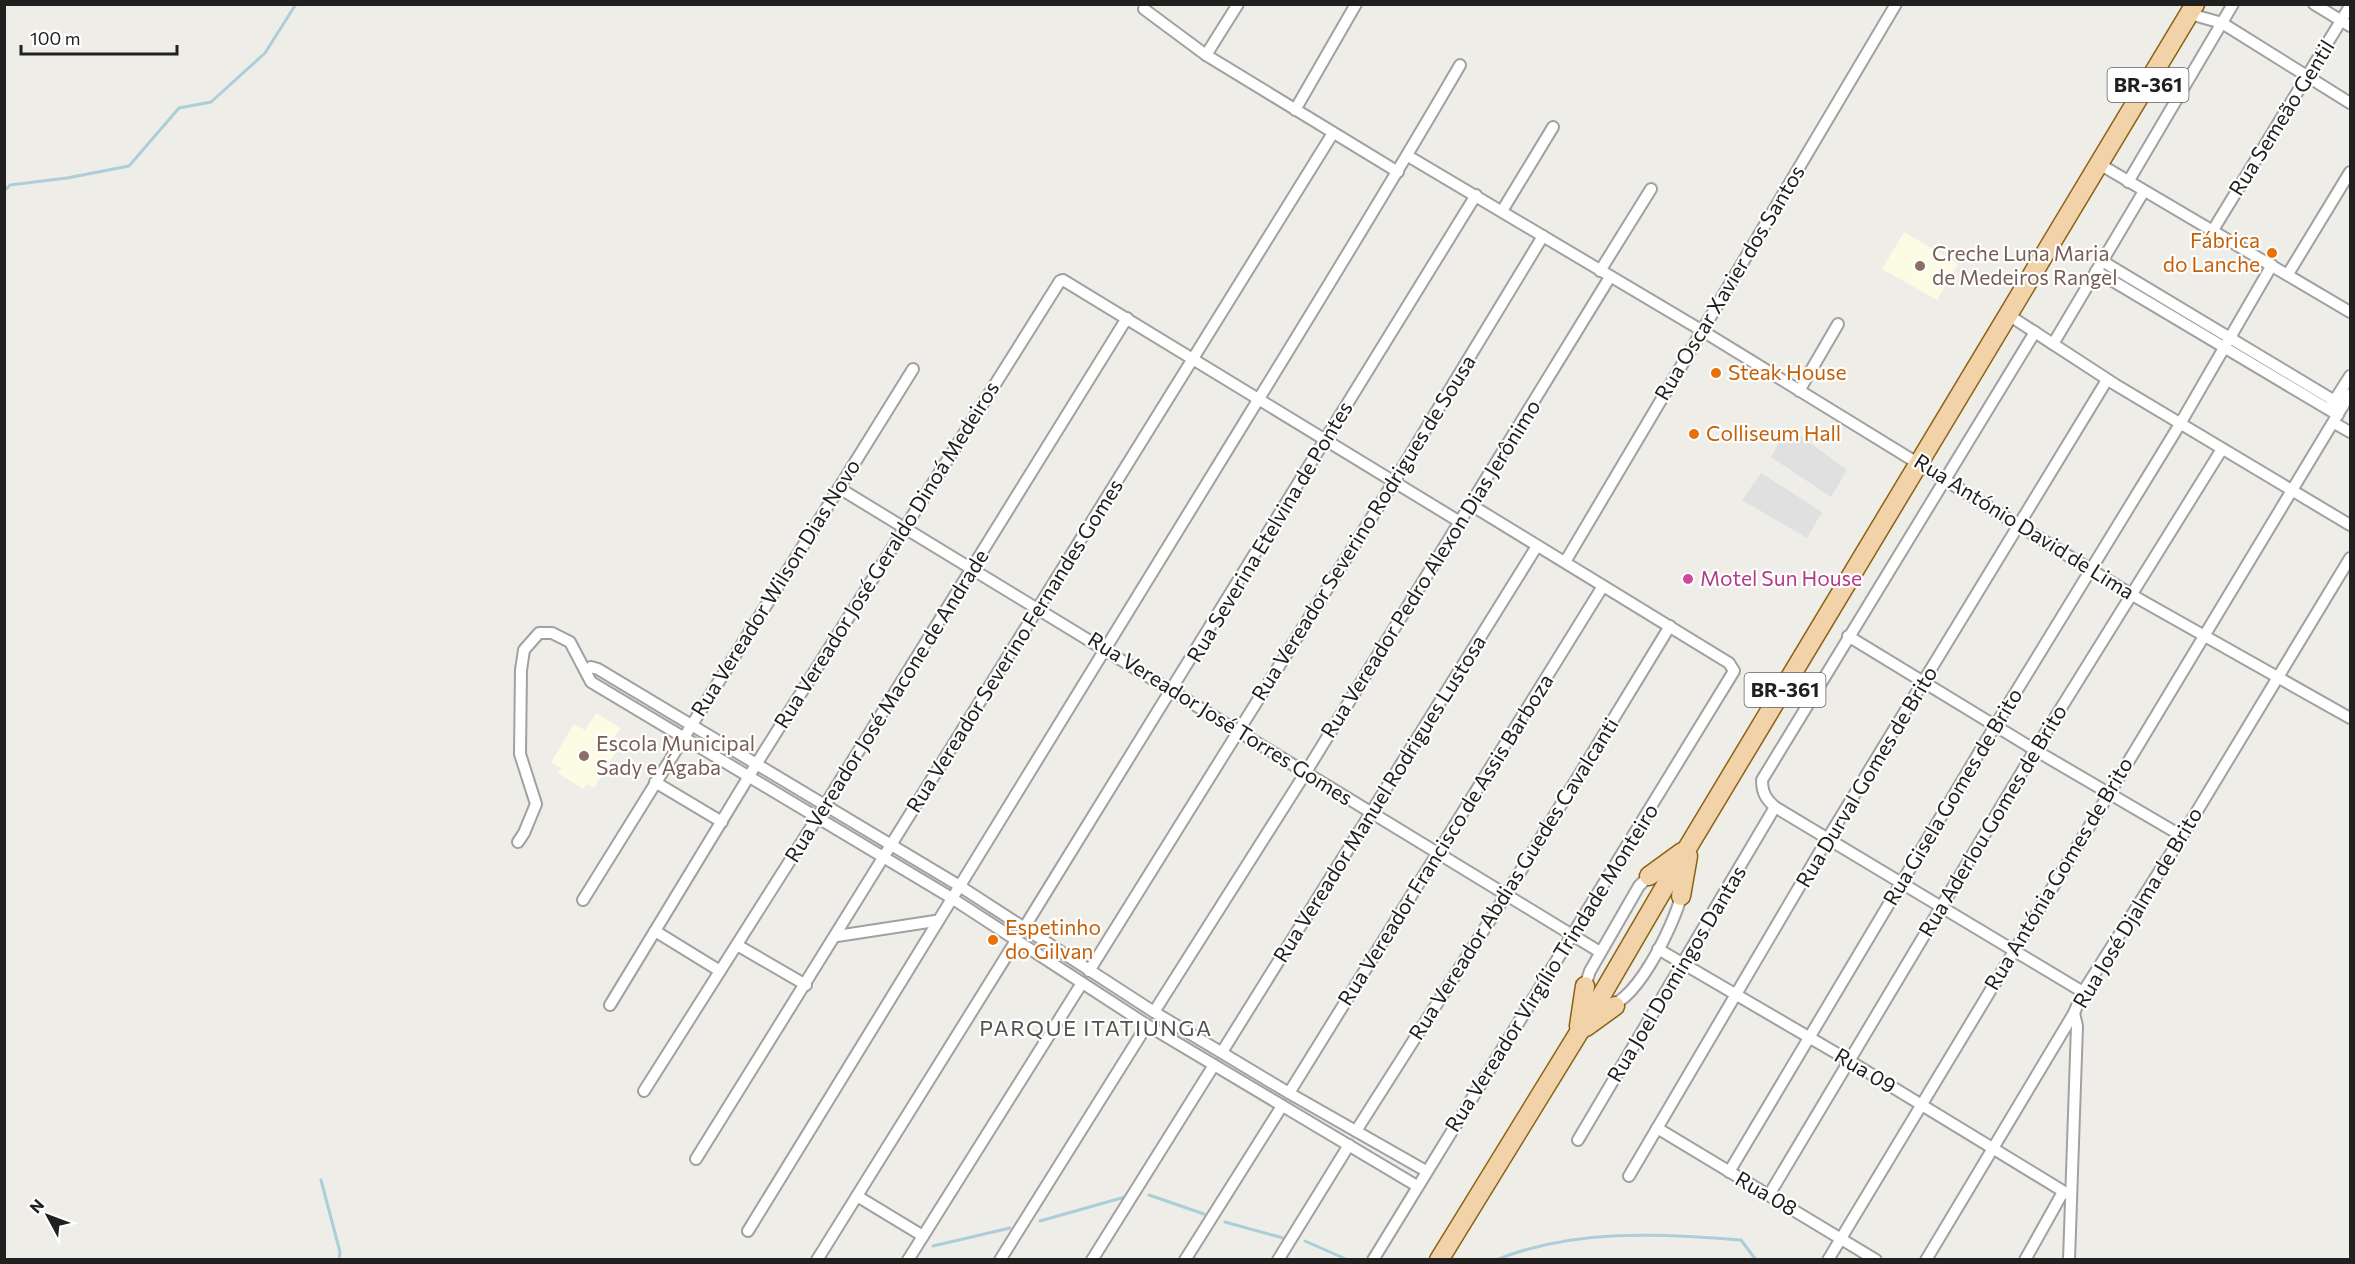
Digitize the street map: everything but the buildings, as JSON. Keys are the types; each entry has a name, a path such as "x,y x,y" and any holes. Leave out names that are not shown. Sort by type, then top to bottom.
{"main road":[{"name":"BR-361","path":"1438,1260 1579,1033 1606,1004 1670,878 2193,9"},
{"path":"1649,876 1689,846"},
{"path":"1681,896 1689,846"},
{"path":"1579,1033 1585,986"}],"street":[{"path":"1206,55 1238,4"},
{"path":"1295,110 1356,4"},
{"name":"Rua Oscar Xavier dos Santos","path":"1564,562 1896,4"},
{"path":"2128,182 2233,4"},
{"path":"2314,4 2346,23"},
{"name":"Rua Semeão Gentil","path":"2213,230 2308,77 2346,23 2350,6"},
{"path":"1144,9 1206,55 1398,172"},
{"path":"2193,9 2222,23 2350,103"},
{"path":"748,1231 935,921 1106,649 1408,156 1460,65"},
{"path":"1502,211 1553,127"},
{"name":"Rua Vereador Severino Fernandes Gomes","path":"696,1159 837,936 1333,133"},
{"name":"Rua António David de Lima","path":"1408,156 1946,478 2132,595 2350,718"},
{"path":"2101,165 2349,311"},
{"path":"2288,274 2350,172"},
{"name":"Rua Vereador Pedro Alexon Dias Jerônimo","path":"1154,1012 1306,772 1460,522 1605,274 1651,189"},
{"path":"2053,344 2144,191"},
{"name":"Rua Severina Etelvina de Pontes","path":"1024,928 1173,691 1476,195"},
{"name":"Rua Vereador Severino Rodrigues de Sousa","path":"1089,971 1395,480 1543,236"},
{"path":"2102,261 2231,337 2336,411 2350,432"},
{"name":"Rua Gisela Gomes de Brito","path":"1729,1172 1995,726 2180,424 2272,265"},
{"path":"2096,271 2224,348 2336,411"},
{"name":"Rua Vereador José Geraldo Dinoá Medeiros","path":"610,1005 757,763 907,527 1053,290 1063,280 1127,318"},
{"path":"2010,316 2107,380 2350,525"},
{"path":"1127,318 1395,480 1460,522"},
{"name":"Rua Vereador José Macone de Andrade","path":"644,1091 973,569 1127,318"},
{"path":"1799,391 1838,324"},
{"path":"2035,332 1762,780 1764,795 1776,807 2083,992"},
{"name":"Rua Vereador Wilson Dias Novo","path":"583,900 913,369"},
{"path":"2336,411 2350,376"},
{"name":"Rua Durval Gomes de Brito","path":"1629,1176 1828,838 2107,380"},
{"path":"2336,411 2350,394"},
{"name":"Rua Antónia Gomes de Brito","path":"1828,1260 2107,793 2293,491 2336,411"},
{"name":"Rua Aderlou Gomes de Brito","path":"1769,1195 2035,750 2222,449"},
{"name":"Rua Vereador José Torres Gomes","path":"839,488 1040,608 1600,952"},
{"path":"1470,505 1670,626"},
{"name":"Rua Vereador Manuel Rodrigues Lustosa","path":"1222,1052 1537,546"},
{"name":"Rua José Djalma de Brito","path":"1926,1260 2074,1013 2083,992 2280,677 2350,558"},
{"name":"Rua Vereador Francisco de Assis Barboza","path":"1288,1093 1603,586"},
{"name":"Rua Vereador Virgílio Trindade Monteiro","path":"1373,1260 1732,676 1734,671 1729,663 1670,626"},
{"name":"Rua Vereador Abdias Guedes Cavalcanti","path":"1356,1131 1506,895 1670,626"},
{"path":"518,842 524,834 536,804 520,754 521,670 524,650 538,633 562,636 570,642 587,671 586,678 591,682 950,897 1147,1025 1418,1186"},
{"path":"1848,636 2182,836"},
{"path":"587,671 591,667 598,669 757,763 958,885 1154,1012 1288,1093 1426,1171"},
{"path":"655,782 722,822"},
{"name":"Rua Joel Domingos Dantas","path":"1578,1140 1776,807"},
{"path":"1664,875 1670,878 1681,896 1669,930 1629,995 1606,1004 1591,999 1585,986 1600,952 1634,893 1649,876 1664,875"},
{"path":"837,936 935,921"},
{"path":"656,931 720,971"},
{"path":"817,1260 1017,939"},
{"path":"737,945 806,985"},
{"name":"Rua 09","path":"1658,950 1848,1060 2067,1194"},
{"path":"908,1260 1082,983"},
{"path":"2069,1260 2067,1194 2077,1026 2074,1013"},
{"path":"1000,1260 1147,1025"},
{"path":"1092,1260 1214,1065"},
{"path":"1185,1260 1281,1106"},
{"name":"Rua 08","path":"1657,1128 1876,1260"},
{"path":"1278,1260 1348,1145"},
{"path":"2025,1260 2067,1194"},
{"path":"856,1196 923,1236"}],"shaded area":[{"name":"Creche Luna Maria de Medeiros Rangel","path":"1904,232 1958,264 1937,300 1882,269"},
{"path":"1788,427 1847,470 1831,497 1771,457"},
{"path":"1761,473 1822,512 1807,538 1742,500"},
{"name":"Escola Municipal Sady e Ágaba","path":"596,713 620,728 610,745 617,750 594,788 587,784 583,789 558,773 561,768 551,762 574,724 585,730"}],"waterway":[{"path":"4,191 10,185 67,178 129,166 179,108 211,102 265,53 296,4"},
{"path":"321,1180 340,1252 339,1260"},
{"path":"1149,1195 1204,1214"},
{"path":"1040,1221 1125,1197"},
{"path":"1225,1222 1283,1238"},
{"path":"933,1246 1010,1228"},
{"path":"1496,1260 1525,1250 1585,1238 1648,1235 1741,1240 1756,1260"},
{"path":"1305,1241 1348,1260"}],"place":[{"name":"Fábrica do Lanche","path":"2272,253"},
{"name":"Creche Luna Maria de Medeiros Rangel","path":"1920,266"},
{"name":"Steak House","path":"1716,373"},
{"name":"Colliseum Hall","path":"1694,434"},
{"name":"Motel Sun House","path":"1688,579"},
{"name":"Escola Municipal Sady e Ágaba","path":"584,756"},
{"name":"Espetinho do Gilvan","path":"993,940"}],"district":[{"name":"PARQUE ITATIUNGA","path":"1096,1028"}]}
